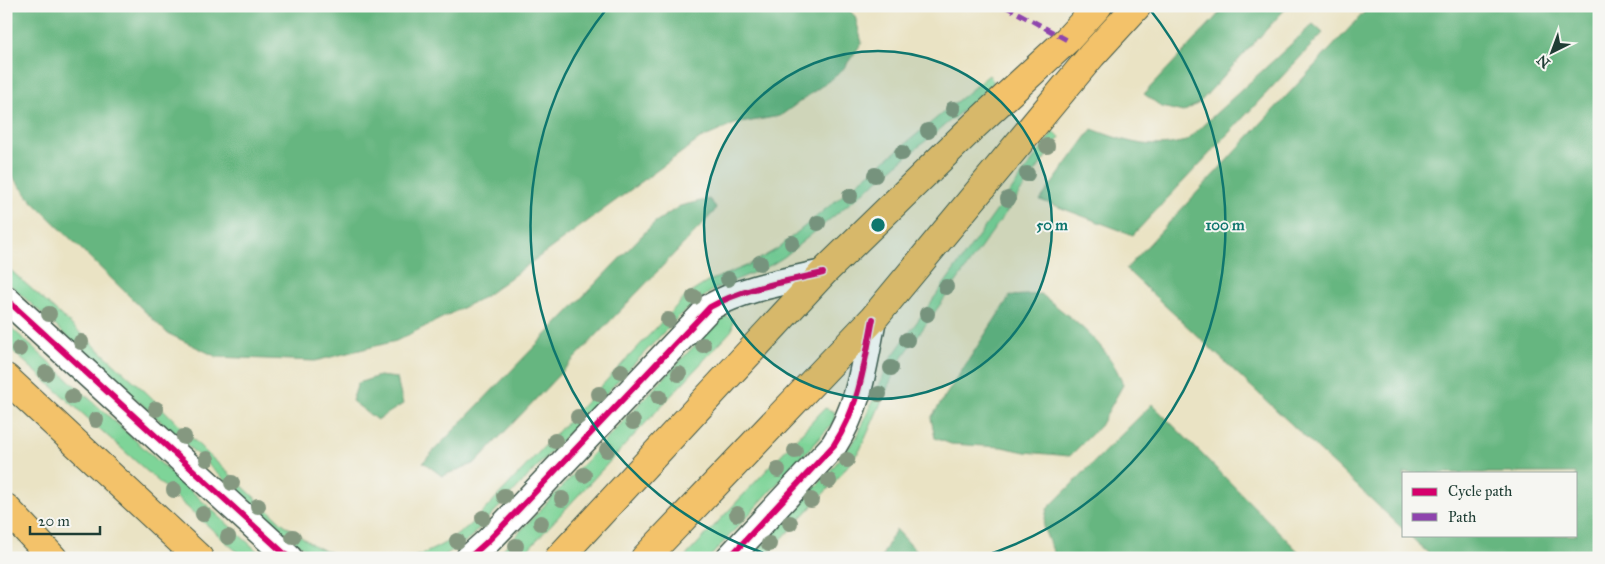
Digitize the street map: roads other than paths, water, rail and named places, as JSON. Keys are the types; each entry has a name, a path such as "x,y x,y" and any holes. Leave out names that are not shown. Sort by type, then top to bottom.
{"main road":[{"path":"559,558 823,273 974,126 1067,40 1098,6"},
{"path":"645,558 873,319 1092,55 1137,6"},
{"path":"6,378 199,558"},
{"path":"6,508 53,558"}],"street":[{"path":"468,558 519,509 710,307 726,298 752,289 823,273"},
{"path":"6,299 290,558"},
{"path":"728,558 834,445 844,429 853,411 873,319"}]}
